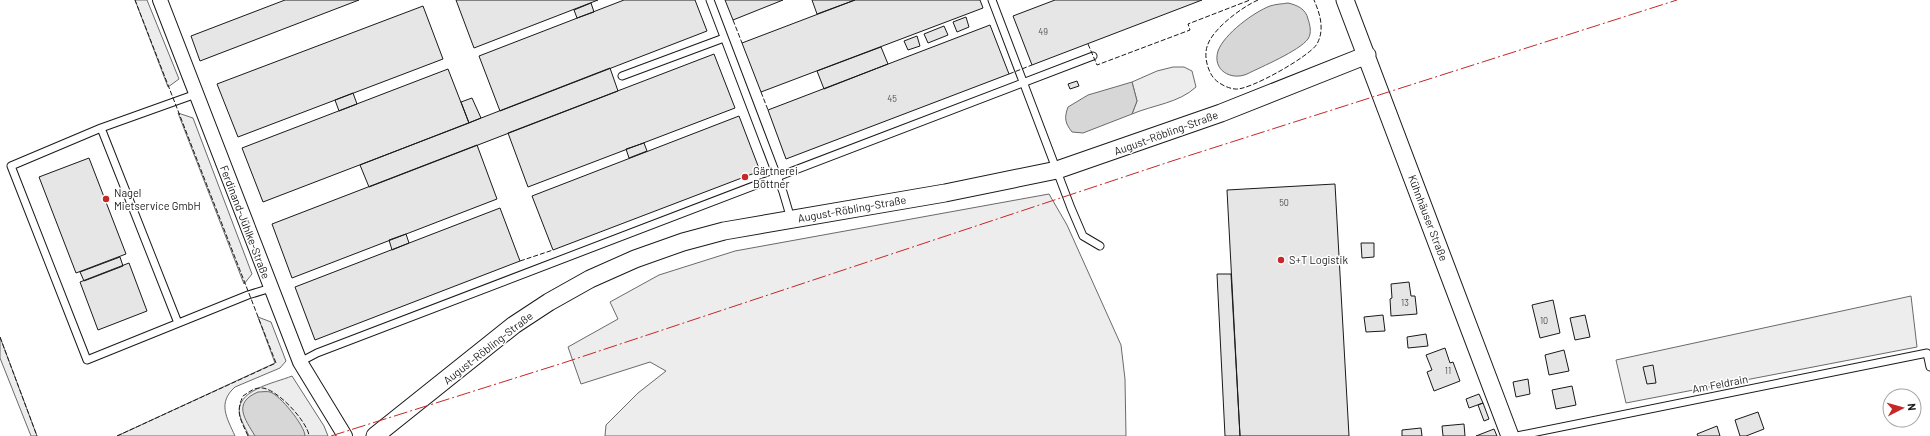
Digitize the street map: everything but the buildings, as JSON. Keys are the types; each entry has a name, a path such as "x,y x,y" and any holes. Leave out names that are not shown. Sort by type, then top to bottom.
{"street":[{"name":"Ferdinand-Jühlke-Straße","path":"160,0 300,362 345,436"},
{"name":"Kühnhäuser Straße","path":"1345,0 1510,436"},
{"name":"August-Röbling-Straße","path":"375,436 514,325 550,302 590,280 635,259 683,242 724,231 952,192 1057,170 1214,116 1366,55"}],"lane":[{"path":"710,0 778,178 791,219"},
{"path":"992,0 1083,236 1100,246"},
{"path":"622,76 724,38"},
{"path":"300,362 317,353 778,178 1093,56"},
{"path":"196,94 101,128 11,166 87,360 248,295 271,288"},
{"path":"101,128 178,323"},
{"name":"Am Feldrain","path":"1517,436 1927,353 1930,367"}],"shaded area":[{"path":"135,0 147,0 179,79 168,87"},
{"path":"1288,3 1301,8 1307,16 1310,26 1310,34 1308,39 1297,49 1247,74 1235,76 1224,72 1218,64 1217,58 1221,44 1226,38 1240,24 1263,9 1272,5"},
{"path":"1173,67 1184,67 1192,71 1196,87 1182,97 1132,114 1137,101 1132,82 1157,71"},
{"path":"1132,82 1137,101 1132,114 1083,133 1072,132 1066,120 1068,107 1088,95"},
{"path":"178,113 193,118 252,274 244,284"},
{"path":"1049,194 1067,225 1121,345 1125,379 1126,436 605,436 606,425 638,393 666,371 650,362 581,384 568,347 618,319 610,302 659,275 735,251"},
{"path":"1911,296 1917,347 1626,403 1616,360"},
{"path":"258,317 271,322 286,361 280,368 235,387 230,393 226,399 225,411 235,436 117,436 275,363"},
{"path":"0,337 37,436 31,436 0,358"},
{"path":"292,376 324,426 328,436 249,436 240,416 240,407 243,400 257,389"},
{"path":"258,392 270,392 280,399 297,418 305,436 255,436 245,418 243,406 245,401 250,396"}],"fence":[{"path":"117,436 276,363 135,0"},
{"path":"1088,44 1097,65 1190,30 1188,24 1250,0"},
{"path":"1258,0 1244,8 1222,25 1216,31 1208,44 1206,59 1211,74 1218,82 1228,87 1235,89 1242,88 1265,79 1292,64 1317,44 1321,33 1321,22 1314,0"},
{"path":"733,20 742,43"},
{"path":"1009,74 1032,65"},
{"path":"761,92 768,110"},
{"path":"520,261 553,250"},
{"path":"0,337 37,436"},
{"path":"248,436 241,421 239,407 243,396 257,388 266,389 274,393 290,406 303,422 309,436"}],"power":[{"path":"331,436 563,363 1172,161 1677,0"}],"place":[{"name":"Gärtnerei Böttner","path":"745,177"},
{"name":"Nagel Mietservice GmbH","path":"106,199"},
{"name":"S+T Logistik","path":"1281,260"}]}
